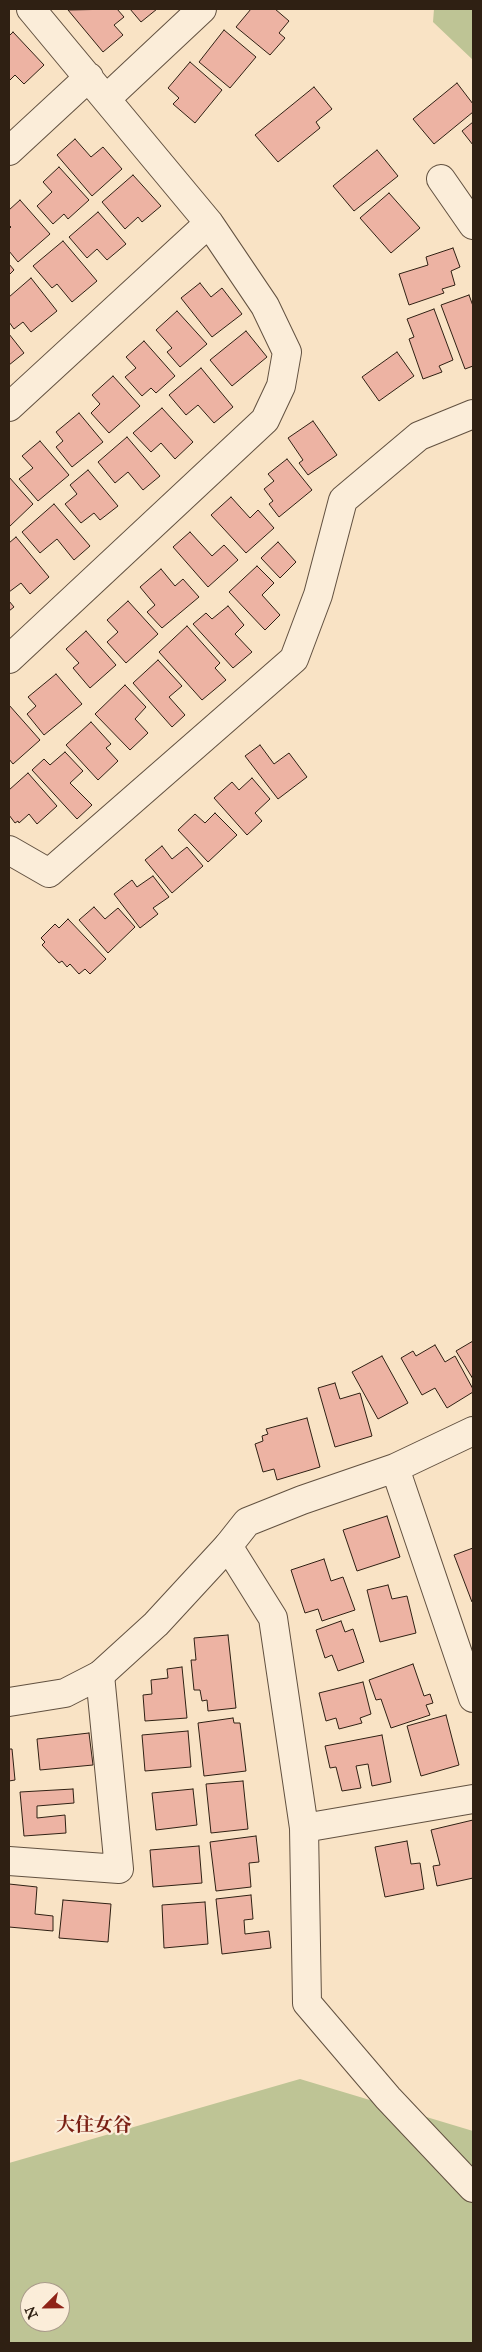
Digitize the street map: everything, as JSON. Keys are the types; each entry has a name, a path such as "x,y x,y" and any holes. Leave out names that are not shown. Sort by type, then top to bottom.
{"street":[{"path":"9,659 265,420 281,386 287,352 265,306 209,223 31,9"},
{"path":"106,99 202,9"},
{"path":"9,151 89,77"},
{"path":"441,179 473,225"},
{"path":"9,407 209,223"},
{"path":"9,850 49,873 294,659 318,595 343,500 419,436 473,414"},
{"path":"9,1702 65,1693 100,1675 156,1624 228,1546 247,1522 302,1500 395,1468 473,1431"},
{"path":"395,1468 473,1698"},
{"path":"228,1546 273,1618 304,1828 306,2003 388,2098 473,2188"},
{"path":"9,1861 119,1869 100,1675"},
{"path":"304,1828 473,1799"}],"green space":[{"path":"434,9 473,9 473,60 433,22"},
{"path":"300,2079 473,2131 473,2343 9,2343 9,2163"}],"building":[{"path":"117,9 124,17 114,25 123,35 103,52 68,10"},
{"path":"130,9 157,9 141,22"},
{"path":"251,9 275,9 289,21 279,33 285,38 270,55 236,27"},
{"path":"224,30 256,57 230,88 199,62"},
{"path":"13,32 44,65 24,84 15,75 9,81 9,36"},
{"path":"190,62 222,90 195,123 173,104 179,98 168,88"},
{"path":"457,83 473,104 473,112 434,144 413,119"},
{"path":"314,87 332,109 316,122 320,128 278,162 255,135"},
{"path":"473,122 473,145 462,131"},
{"path":"75,139 91,157 103,147 122,169 92,196 57,155"},
{"path":"377,150 398,176 354,211 333,186"},
{"path":"59,167 89,200 68,219 64,214 53,224 37,206 52,192 43,182"},
{"path":"133,175 161,206 142,222 138,217 125,229 102,202"},
{"path":"389,193 420,228 391,253 360,218"},
{"path":"20,200 50,234 18,262 9,251 9,229 11,227 9,225 9,210"},
{"path":"98,212 126,244 107,260 97,249 87,258 69,237"},
{"path":"63,241 97,281 72,302 57,284 52,288 33,266"},
{"path":"453,248 460,267 451,271 455,285 442,289 444,293 409,305 399,274 428,265 426,257"},
{"path":"9,264 14,270 9,275"},
{"path":"31,278 57,311 31,332 23,322 14,329 9,322 9,297"},
{"path":"200,283 211,297 222,288 242,314 212,337 181,298"},
{"path":"469,295 473,306 473,366 465,369 441,305"},
{"path":"434,309 453,360 439,366 442,372 423,379 409,339 414,337 407,319"},
{"path":"177,311 207,344 180,367 167,352 172,348 156,330"},
{"path":"246,331 267,357 232,386 210,360"},
{"path":"9,334 24,353 9,365"},
{"path":"144,341 175,376 156,393 151,388 142,396 125,377 136,368 126,357"},
{"path":"397,352 414,376 379,401 362,377"},
{"path":"201,368 233,407 214,423 198,405 186,415 169,395"},
{"path":"113,376 140,406 109,433 91,413 100,404 92,395"},
{"path":"162,408 193,442 175,459 161,443 151,452 133,433"},
{"path":"79,413 103,442 72,467 56,447 63,441 56,432"},
{"path":"313,421 337,455 308,475 299,463 303,460 288,438"},
{"path":"127,437 160,476 143,490 128,472 115,483 98,462"},
{"path":"40,441 69,475 38,501 19,479 33,468 22,456"},
{"path":"287,459 312,490 279,517 269,504 273,501 264,489 274,481 268,474"},
{"path":"88,470 118,506 100,520 94,513 81,523 65,504 77,494 70,485"},
{"path":"9,477 33,504 9,527"},
{"path":"231,497 250,518 258,510 274,528 246,553 211,515"},
{"path":"54,504 90,546 74,560 57,539 40,553 22,532"},
{"path":"190,532 212,556 224,545 238,560 208,587 173,547"},
{"path":"16,537 49,577 30,594 21,583 9,592 9,543"},
{"path":"278,542 296,562 280,578 261,558"},
{"path":"257,566 274,583 262,595 280,615 265,630 229,592"},
{"path":"161,569 175,586 183,579 199,597 162,628 147,612 155,605 140,587"},
{"path":"9,601 14,607 9,611"},
{"path":"128,601 158,634 126,663 107,642 118,632 107,620"},
{"path":"228,606 244,625 235,634 252,652 233,668 193,624 206,613 212,619"},
{"path":"187,626 220,663 215,668 226,680 202,700 159,652"},
{"path":"86,631 116,665 90,688 73,668 79,663 66,649"},
{"path":"158,660 182,686 169,697 185,715 172,727 133,683"},
{"path":"56,674 82,704 44,735 27,714 36,706 28,697"},
{"path":"125,685 146,707 135,719 148,733 130,750 95,714"},
{"path":"9,705 40,740 13,764 9,759"},
{"path":"91,722 111,744 106,748 118,761 98,780 66,745"},
{"path":"260,745 274,764 289,753 307,777 278,799 245,756"},
{"path":"65,752 83,771 70,783 92,805 77,819 32,770 44,759 50,765"},
{"path":"28,773 57,806 37,824 29,814 19,823 18,821 15,823 9,815 9,790"},
{"path":"252,778 270,799 255,813 262,821 247,835 214,798 232,782 239,790"},
{"path":"215,813 237,835 208,862 178,830 195,814 205,823"},
{"path":"162,846 172,859 187,847 203,866 172,893 145,860"},
{"path":"153,876 169,897 153,908 158,914 140,928 114,894 132,880 137,887"},
{"path":"94,907 105,919 118,908 135,927 108,953 79,920"},
{"path":"68,919 106,959 90,974 85,969 79,974 70,964 67,967 62,961 59,963 42,945 45,942 41,938 55,924 59,928"},
{"path":"473,1341 473,1379 456,1351"},
{"path":"435,1345 445,1362 455,1356 473,1389 473,1392 447,1408 435,1388 422,1395 401,1358 413,1351 416,1356"},
{"path":"382,1356 408,1403 378,1419 352,1372"},
{"path":"335,1383 340,1399 360,1393 372,1436 335,1447 318,1388"},
{"path":"307,1418 320,1467 277,1480 274,1469 263,1472 255,1444 263,1441 262,1436 268,1434 266,1429"},
{"path":"387,1516 400,1557 357,1571 343,1530"},
{"path":"473,1548 473,1601 472,1602 454,1555"},
{"path":"324,1559 331,1581 343,1577 355,1610 322,1621 318,1609 305,1613 291,1570"},
{"path":"388,1585 392,1599 407,1596 416,1633 380,1642 367,1590"},
{"path":"341,1621 345,1632 353,1629 364,1662 338,1671 332,1655 325,1658 316,1630"},
{"path":"228,1635 236,1708 208,1711 207,1700 202,1701 200,1690 194,1690 191,1660 196,1660 194,1638"},
{"path":"413,1664 424,1696 430,1694 433,1703 426,1705 430,1715 391,1728 381,1699 376,1700 369,1680"},
{"path":"182,1667 187,1718 145,1721 143,1695 152,1694 151,1680 168,1678 167,1669"},
{"path":"363,1682 371,1714 360,1718 362,1723 339,1729 336,1718 326,1721 319,1693"},
{"path":"446,1715 459,1765 421,1776 407,1726"},
{"path":"233,1718 234,1723 240,1723 246,1771 204,1776 198,1723"},
{"path":"188,1731 191,1767 145,1771 142,1735"},
{"path":"89,1733 93,1765 40,1770 37,1739"},
{"path":"382,1735 391,1782 372,1786 368,1764 356,1766 361,1788 342,1791 336,1767 330,1768 325,1746"},
{"path":"9,1749 12,1749 15,1780 9,1781"},
{"path":"243,1781 248,1829 211,1833 206,1784"},
{"path":"73,1789 74,1803 37,1806 37,1818 65,1815 66,1833 24,1836 20,1792"},
{"path":"193,1789 197,1825 156,1830 152,1793"},
{"path":"473,1820 473,1878 437,1886 433,1866 440,1865 431,1830"},
{"path":"256,1836 259,1862 249,1863 251,1887 216,1891 210,1842"},
{"path":"407,1841 411,1864 420,1863 424,1889 385,1897 375,1847"},
{"path":"199,1846 202,1883 153,1887 150,1850"},
{"path":"9,1884 37,1887 35,1914 53,1916 53,1931 9,1927"},
{"path":"251,1895 253,1919 244,1920 245,1934 269,1931 271,1948 222,1954 216,1899"},
{"path":"63,1900 111,1904 108,1942 59,1938"},
{"path":"205,1902 208,1944 164,1948 162,1905"}],"district":[{"name":"大住女谷","path":"94,2126"}]}
